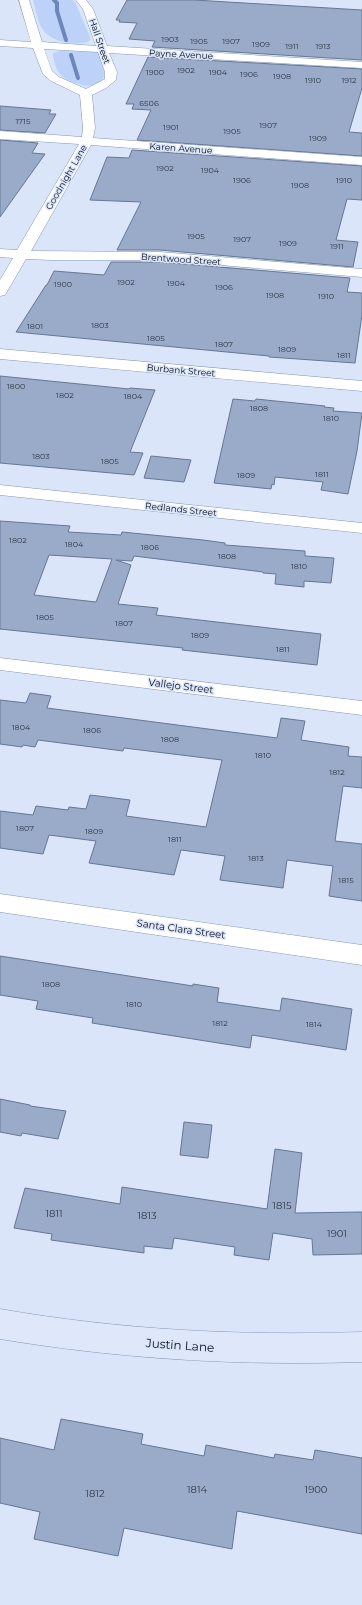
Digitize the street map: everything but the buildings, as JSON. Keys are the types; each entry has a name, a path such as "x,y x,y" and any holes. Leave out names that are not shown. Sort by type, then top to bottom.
{"street":[{"path":"24,0 37,45 47,72 55,78 86,93"},
{"name":"Hall Street","path":"81,0 88,9 111,72 110,80 102,86 86,93"},
{"name":"Payne Avenue","path":"0,43 362,65"},
{"name":"Goodnight Lane","path":"0,292 87,141 88,128 86,93"},
{"name":"Karen Avenue","path":"0,135 362,160"},
{"name":"Brentwood Street","path":"0,253 82,257 160,256 362,273"},
{"name":"Burbank Street","path":"0,354 362,386"},
{"name":"Redlands Street","path":"0,490 362,528"},
{"name":"Vallejo Street","path":"0,664 362,708"},
{"name":"Santa Clara Street","path":"0,903 362,955"},
{"name":"Justin Lane","path":"0,1324 93,1339 210,1348 362,1347"}],"shaded area":[{"path":"33,0 72,0 75,2 91,39 88,42 68,43 54,39 44,31 40,25"},
{"path":"60,51 98,52 104,71 102,80 98,84 92,86 77,84 63,77 57,69 53,56 53,53"}],"waterway":[{"path":"54,0 57,3 57,11 66,40"},
{"path":"71,55 78,78"}]}
